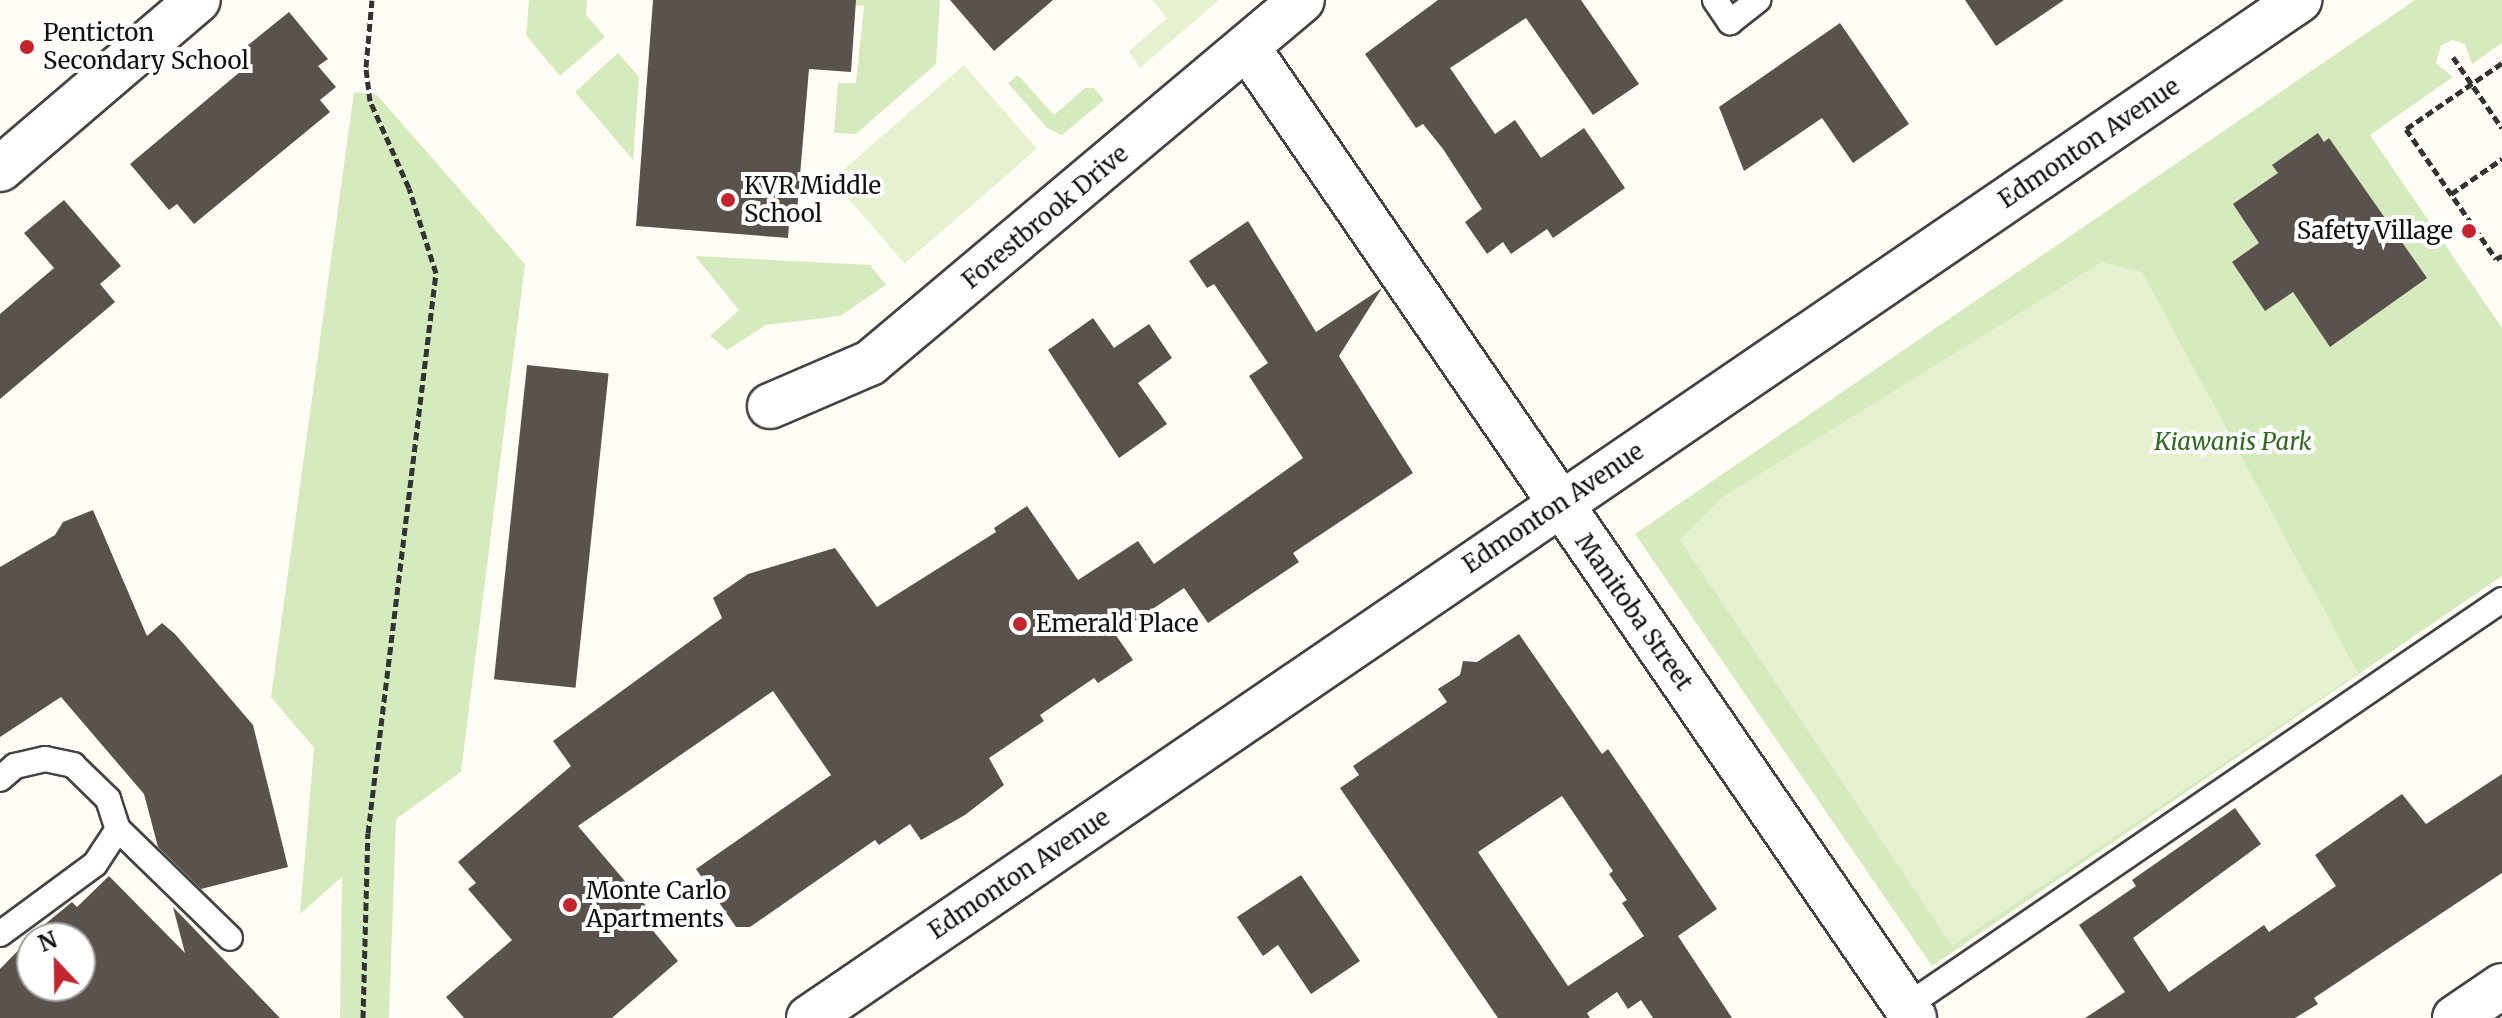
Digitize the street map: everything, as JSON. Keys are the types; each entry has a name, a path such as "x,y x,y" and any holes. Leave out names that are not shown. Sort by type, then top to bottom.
{"street":[{"path":"0,169 198,0"},
{"name":"Forestbrook Drive","path":"770,406 870,363 1302,0"},
{"name":"Edmonton Avenue","path":"809,1018 2299,0"},
{"name":"Manitoba Street","path":"1247,47 1903,1014"},
{"path":"2455,1018 2502,986"}],"lane":[{"path":"1715,0 1730,22 1758,0"},
{"path":"1903,1014 2502,600"},
{"path":"0,779 15,766 45,759 73,765 108,799 118,829 230,938"},
{"path":"0,934 95,864 118,829"}],"path":[{"path":"363,1018 368,833 436,273 409,188 370,101 366,67 372,0"},
{"path":"2453,57 2502,128"},
{"path":"2501,258 2496,259 2406,129 2502,63"},
{"path":"2451,194 2502,159"}],"green space":[{"path":"529,0 587,0 586,15 605,37 560,76 526,35"},
{"path":"852,0 940,0 936,64 856,134 834,133 838,83 856,83 864,6 852,5"},
{"path":"1152,0 1219,0 1140,68 1129,51 1167,18"},
{"name":"Kiawanis Park","path":"2415,0 2502,0 2502,43 2472,64 2465,44 2453,40 2441,45 2436,63 2453,77 2370,135 2502,328 2502,576 1932,966 1635,534"},
{"path":"618,53 639,77 633,160 575,92"},
{"path":"964,65 1037,149 905,264 832,180"},
{"path":"1018,75 1054,115 1085,88 1094,88 1104,100 1062,135 1047,128 1008,83"},
{"path":"354,92 377,95 525,264 461,772 396,819 389,1018 340,1018 342,877 300,914 314,748 271,697"},
{"path":"695,256 870,265 886,285 840,316 766,325 727,350 710,336 739,310"},
{"path":"2102,262 2142,272 2358,673 1952,946 1680,540 1721,498"}],"building":[{"path":"653,0 856,0 851,72 809,69 797,211 790,210 788,238 636,226"},
{"path":"950,0 1053,0 994,51"},
{"path":"1438,0 1581,0 1639,84 1593,115 1526,18 1450,68 1495,134 1515,120 1541,158 1584,128 1625,188 1553,238 1547,229 1511,254 1503,242 1487,254 1465,222 1482,209 1443,149 1423,124 1416,128 1365,54"},
{"path":"1965,0 2064,0 1996,46"},
{"path":"289,12 328,59 318,66 336,87 320,100 330,112 194,224 177,204 169,210 130,164 247,66 237,54"},
{"path":"1840,23 1909,124 1853,163 1822,118 1744,171 1719,107"},
{"path":"2318,133 2324,142 2329,138 2427,278 2330,347 2293,292 2265,311 2232,262 2259,243 2233,204 2278,173 2272,165"},
{"path":"64,200 121,266 100,284 115,302 0,399 0,314 54,268 24,233"},
{"path":"1248,221 1316,332 1382,288 1339,356 1413,473 1293,553 1299,562 1208,623 1184,588 1115,634 1133,660 1098,683 1094,678 1040,715 1044,721 989,758 1004,785 965,815 921,840 910,824 879,845 875,840 750,927 736,927 696,869 831,775 773,691 578,826 653,914 645,921 678,961 612,1018 464,1018 446,997 512,940 468,889 476,883 458,862 571,766 553,741 722,618 713,598 748,574 835,548 877,607 996,532 994,528 1027,506 1078,580 1138,541 1154,564 1303,458 1249,376 1268,363 1214,284 1207,288 1189,261"},
{"path":"1093,318 1114,348 1149,324 1172,358 1138,383 1167,424 1119,458 1048,350"},
{"path":"527,365 609,374 576,688 494,679"},
{"path":"93,510 147,636 162,623 253,725 288,867 201,889 158,847 144,794 61,697 0,737 0,567 55,535 63,522"},
{"path":"1519,634 1602,754 1608,749 1717,909 1678,936 1732,1018 1653,1018 1641,1000 1628,1009 1617,992 1587,1013 1590,1018 1498,1018 1340,788 1359,775 1353,766 1447,702 1438,689 1460,675 1463,661 1477,662","holes":["1562,796 1613,871 1609,874 1627,900 1622,903 1644,936 1568,986 1478,852"]},
{"path":"2502,774 2502,873 2314,998 2318,1004 2295,1018 2085,1018 2125,992 2079,925 2136,886 2132,880 2235,808 2261,844 2133,938 2169,992 2264,925 2269,932 2336,886 2315,855 2402,794 2426,824"},
{"path":"1301,875 1360,961 1311,994 1278,945 1263,956 1237,917"},
{"path":"109,876 185,953 173,907 280,1018 0,1018 0,969 16,953 16,1002 96,1002 96,922 48,922 72,902 77,907"}],"place":[{"name":"Penticton Secondary School","path":"27,47"},
{"name":"KVR Middle School","path":"728,200"},
{"name":"Safety Village","path":"2469,231"},
{"name":"Emerald Place","path":"1020,624"},
{"name":"Monte Carlo Apartments","path":"570,905"}]}
